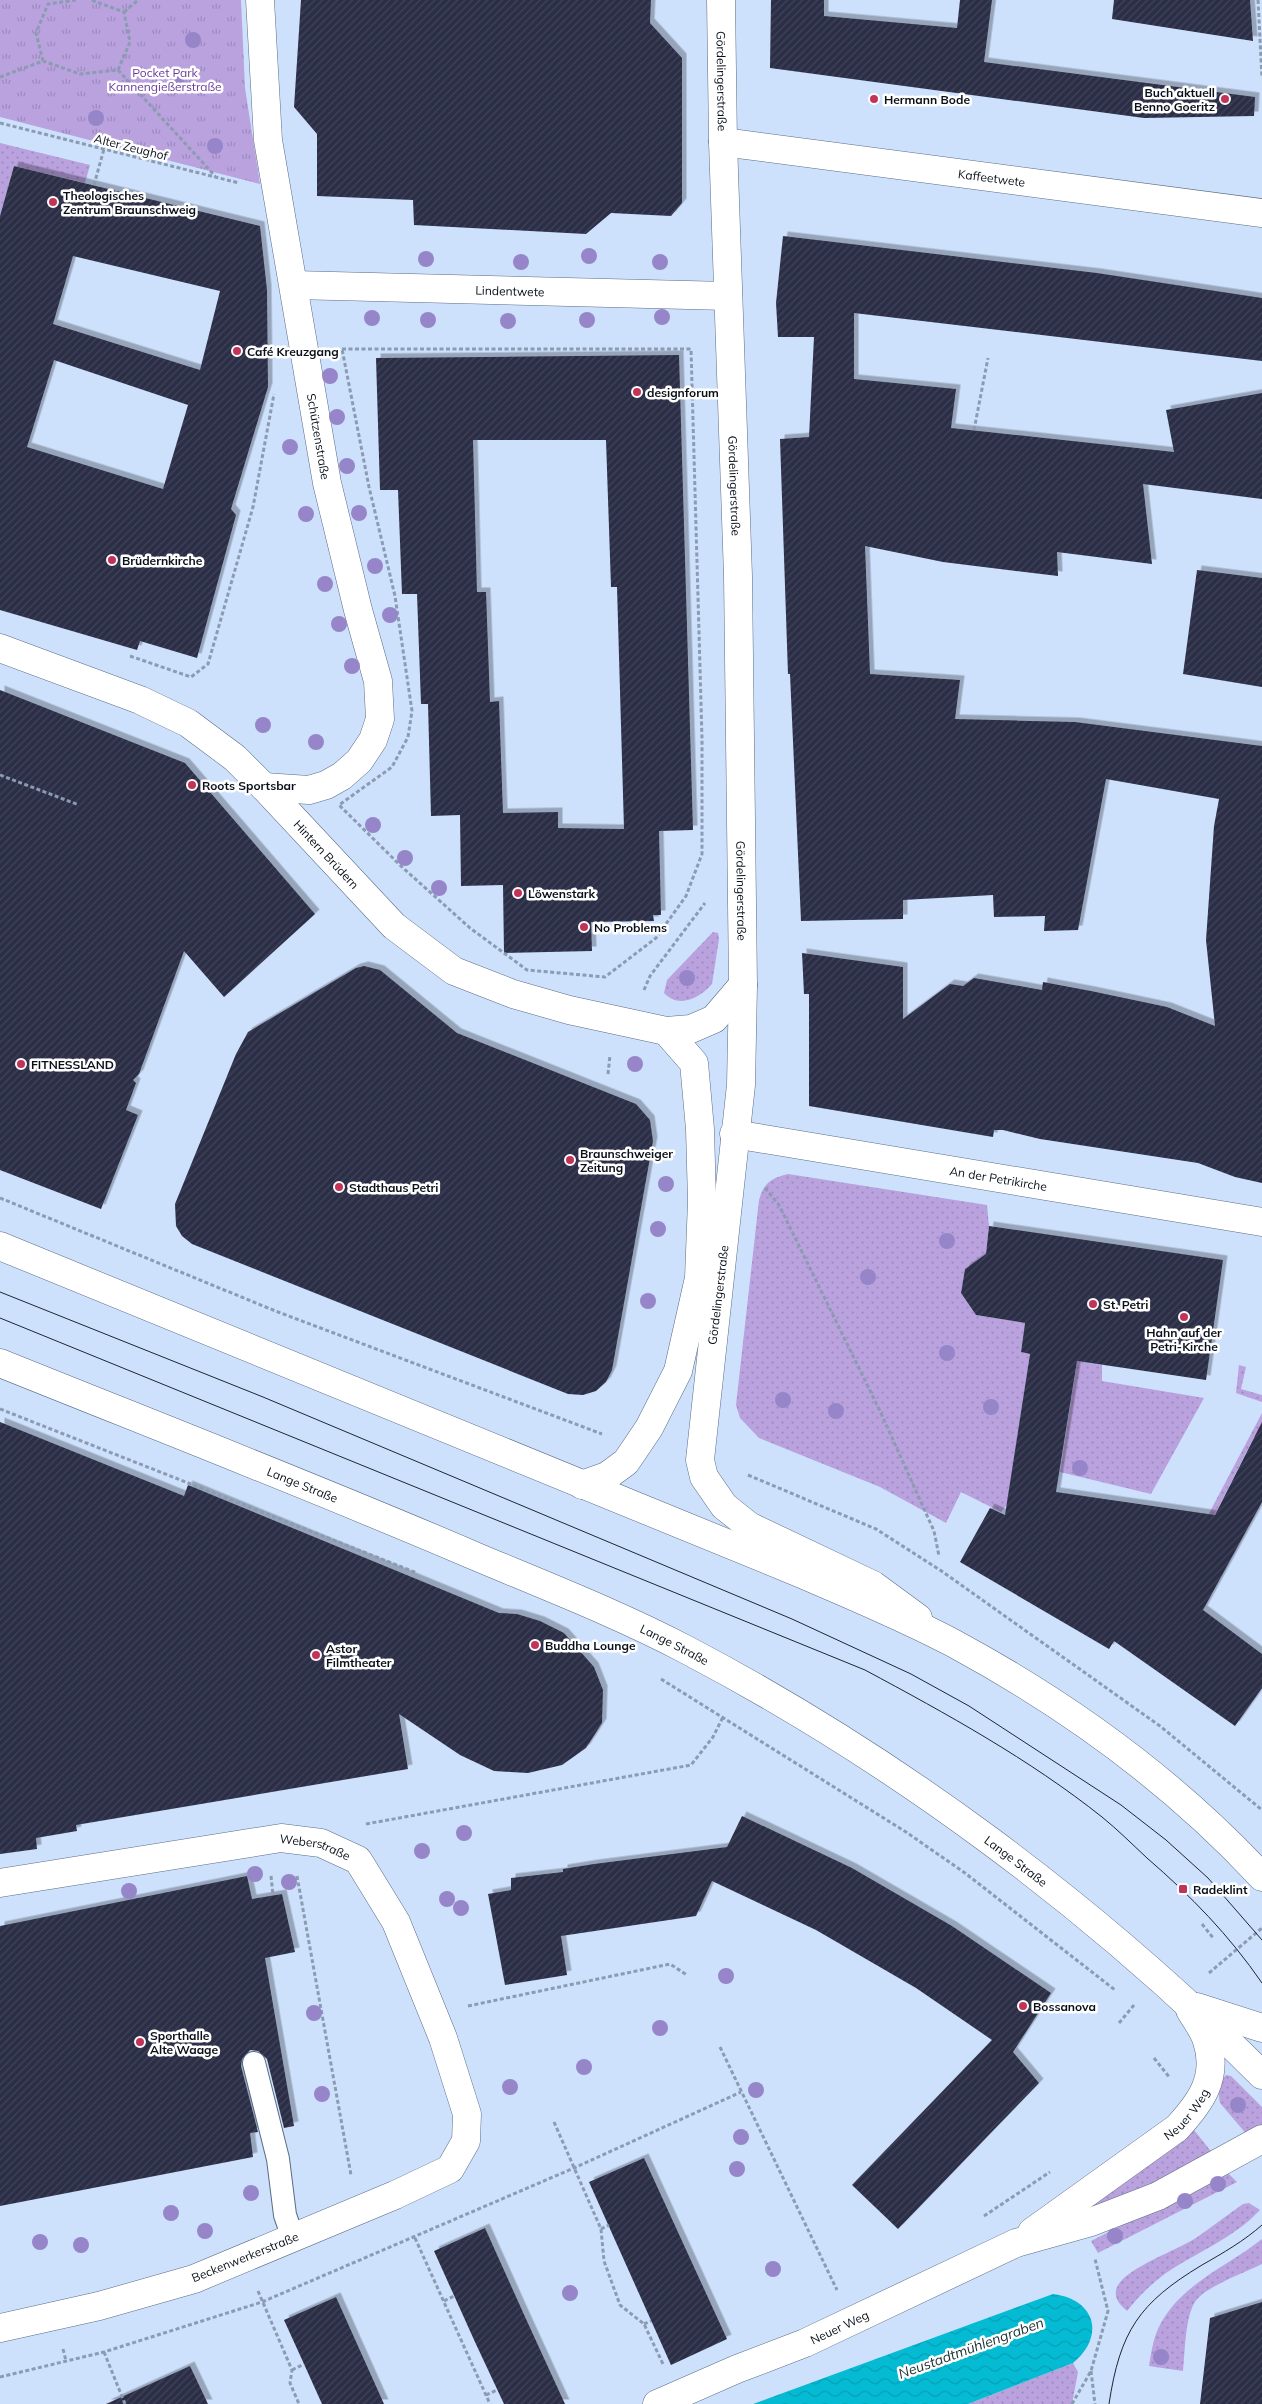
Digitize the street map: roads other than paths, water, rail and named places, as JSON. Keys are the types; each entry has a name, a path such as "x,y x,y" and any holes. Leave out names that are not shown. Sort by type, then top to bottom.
{"street":[{"name":"Schützenstraße","path":"260,0 268,140 327,483 358,610 378,681 380,719 373,740 359,761 342,776 326,785 309,790 264,787"},
{"name":"Gördelingerstraße","path":"721,0 722,142 738,586 743,985 741,1085 734,1134 731,1185 700,1460 704,1478 724,1506 749,1526 873,1585 952,1643"},
{"name":"Kaffeetwete","path":"722,142 1262,214"},
{"name":"Lindentwete","path":"294,285 728,296"},
{"name":"Hintern Brüdern","path":"0,648 140,700 188,723 235,758 394,926 454,970 513,994 569,1010 666,1031 692,1029 714,1019 743,985"},
{"name":"Gördelingerstraße","path":"582,1485 607,1476 626,1462 639,1446 678,1372 699,1278 702,1201 700,1130 694,1063 666,1031"},
{"name":"An der Petrikirche","path":"734,1134 1262,1222"},
{"path":"0,1246 802,1574 878,1607 952,1643 1006,1673 1083,1723 1199,1814 1262,1876"},
{"name":"Lange Straße","path":"0,1363 414,1530 605,1611 682,1647 820,1724 884,1765 995,1844 1102,1930 1186,2003 1262,2075"},
{"name":"Weberstraße","path":"0,1883 281,1838 321,1843 358,1860 396,1922 443,2038 467,2114 466,2141"},
{"path":"1186,2003 1262,2028"},
{"name":"Neuer Weg","path":"1016,2243 1176,2128 1196,2107 1206,2090 1210,2066 1207,2040 1186,2003"},
{"name":"Neuer Weg","path":"658,2404 737,2369 805,2343 1016,2243 1091,2222 1158,2196 1262,2139"},
{"name":"Beckenwerkerstraße","path":"0,2328 100,2306 194,2279 450,2169 466,2141"}],"lane":[{"path":"254,2063 278,2159 285,2215 293,2238"}],"water":[{"name":"Neustadtmühlengraben","path":"1053,2294 1067,2297 1078,2303 1091,2320 1090,2342 1083,2352 1073,2363 968,2404 753,2404"}],"tram line":[{"path":"0,1292 263,1397 792,1619 911,1674 969,1706 1121,1805 1166,1840 1208,1878 1262,1940"},
{"path":"0,1318 865,1670 987,1738 1046,1776 1102,1817 1163,1872 1223,1932 1262,1983"},
{"path":"1109,2404 1119,2357 1136,2321 1148,2306 1162,2292 1180,2279 1233,2246 1262,2225"}],"place":[{"name":"Hermann Bode","path":"874,99"},
{"name":"Buch aktuell Benno Goeritz","path":"1225,99"},
{"name":"Theologisches Zentrum Braunschweig","path":"53,202"},
{"name":"Café Kreuzgang","path":"237,351"},
{"name":"designforum","path":"637,392"},
{"name":"Brüdernkirche","path":"112,560"},
{"name":"Roots Sportsbar","path":"192,785"},
{"name":"Löwenstark","path":"518,893"},
{"name":"No Problems","path":"584,927"},
{"name":"FITNESSLAND","path":"21,1064"},
{"name":"Braunschweiger Zeitung","path":"570,1160"},
{"name":"Stadthaus Petri","path":"339,1187"},
{"name":"St. Petri","path":"1093,1304"},
{"name":"Hahn auf der Petri-Kirche","path":"1184,1317"},
{"name":"Buddha Lounge","path":"535,1645"},
{"name":"Astor Filmtheater","path":"316,1655"},
{"name":"Radeklint","path":"1183,1889"},
{"name":"Bossanova","path":"1023,2006"},
{"name":"Sporthalle Alte Waage","path":"140,2042"}],"park label":[{"name":"Pocket Park Kannengießerstraße","path":"165,79"}]}
